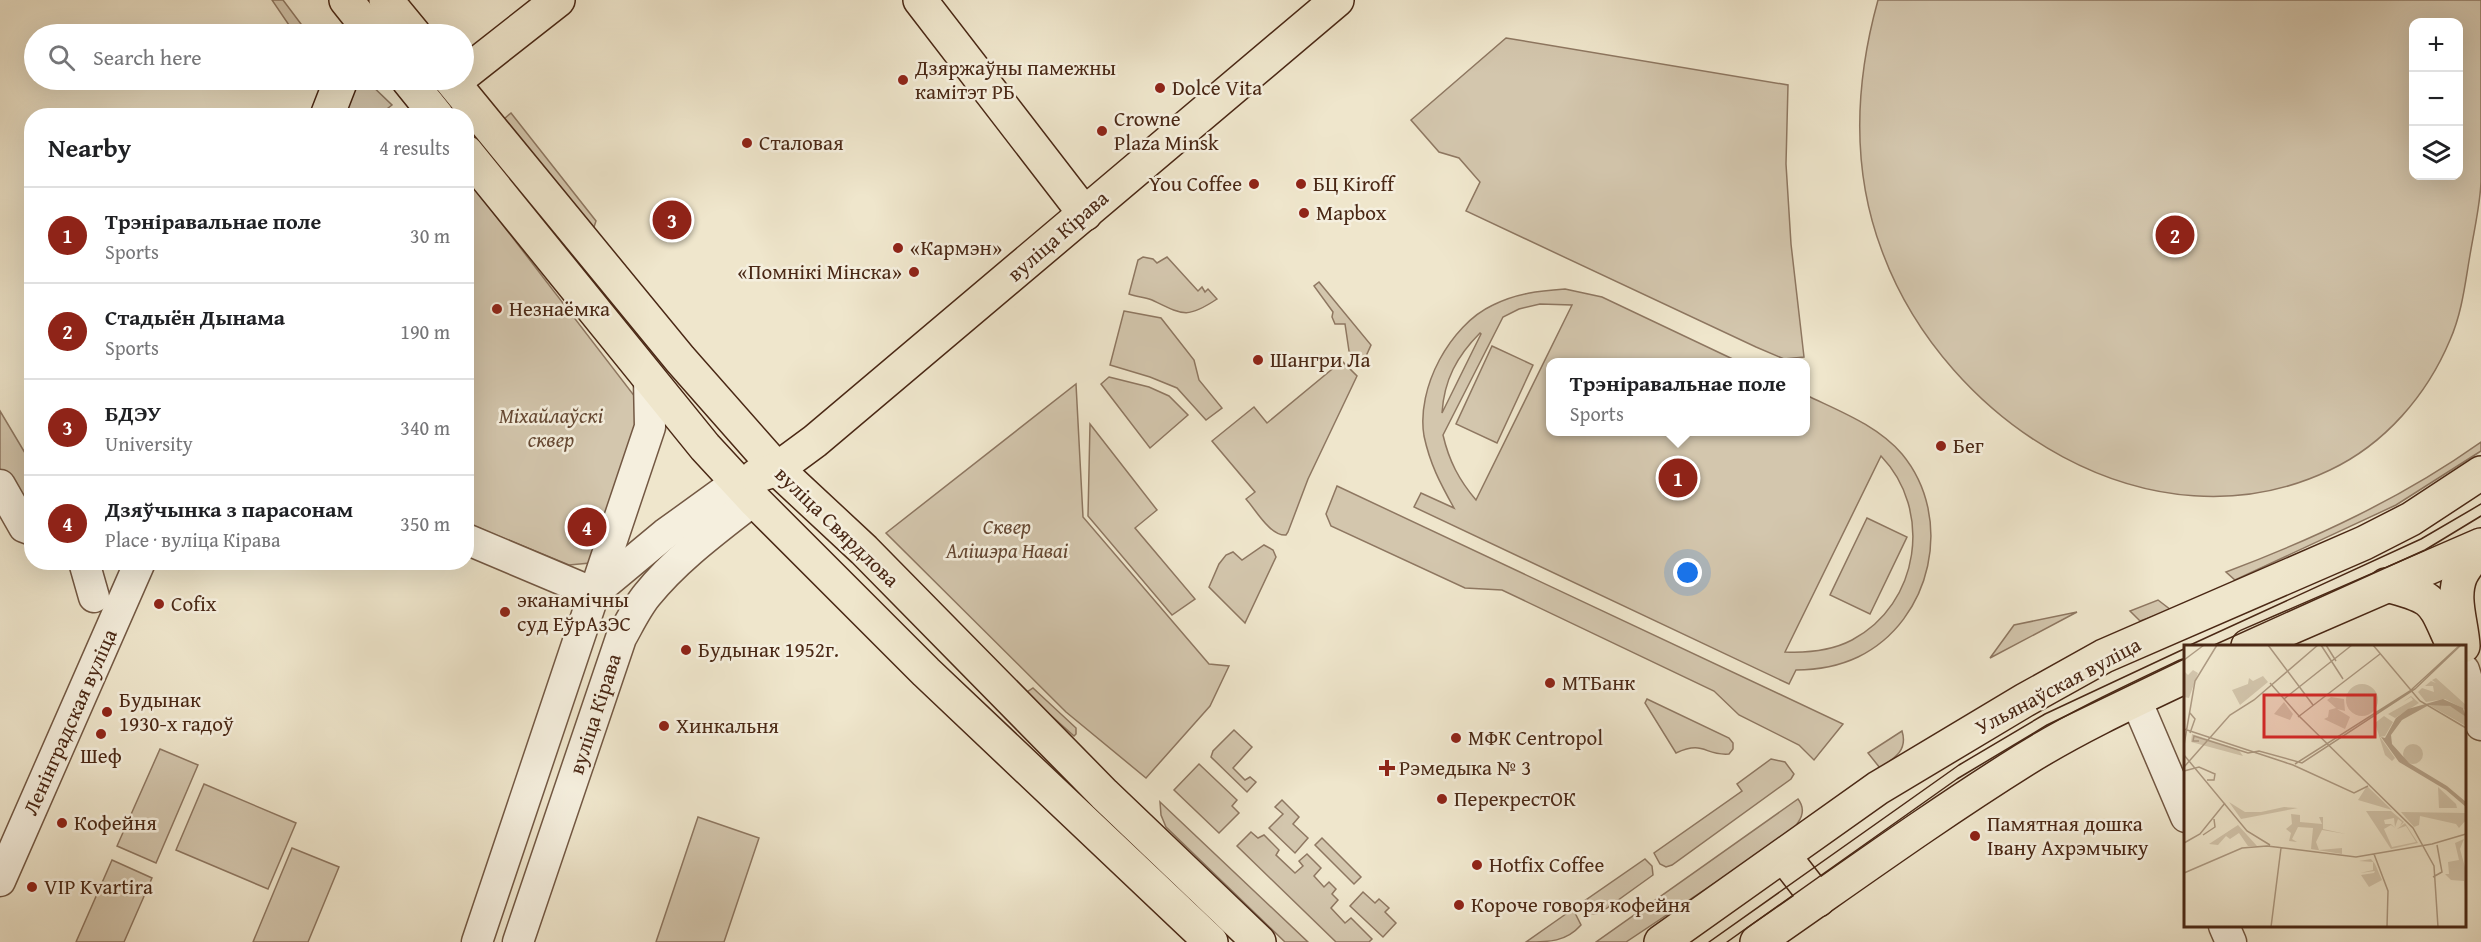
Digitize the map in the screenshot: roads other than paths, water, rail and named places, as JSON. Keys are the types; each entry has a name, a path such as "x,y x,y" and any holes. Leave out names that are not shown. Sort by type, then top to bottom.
{"main road":[{"path":"474,65 558,0"},
{"path":"920,0 1085,214"},
{"name":"вуліца Кірава","path":"746,491 815,441 1337,0"},
{"path":"365,18 383,24"},
{"path":"330,108 337,90"},
{"name":"вуліца Свярдлова","path":"465,90 680,359 777,469 864,550 1104,794 1259,942"},
{"name":"вуліца Свярдлова","path":"474,162 649,379 746,491 926,672 1211,942"},
{"name":"Ульянаўская вуліца","path":"1661,942 1878,788 2025,700 2104,656 2364,543 2411,519 2481,473"},
{"path":"2250,645 2481,546"},
{"path":"2463,645 2457,604 2458,586 2462,575 2481,546"},
{"path":"2386,585 2411,591 2434,604 2453,645"},
{"path":"2104,656 2136,700"},
{"path":"1757,942 1913,833 2025,759 2184,677"},
{"path":"1784,856 1818,900"}],"street":[{"path":"421,104 441,90"},
{"name":"вуліца Кірава","path":"477,942 650,427 649,379"},
{"path":"0,485 24,527"},
{"name":"вуліца Кірава","path":"594,593 665,534 746,491"},
{"name":"вуліца Кірава","path":"518,942 621,638 645,597 710,534 746,491"},
{"path":"474,542 594,593"},
{"path":"86,570 94,597"},
{"name":"Ленінградская вуліца","path":"0,881 136,570"},
{"path":"2466,676 2481,725"},
{"path":"2136,700 2184,812"},
{"path":"2224,927 2231,942"}],"tram line":[{"path":"2190,645 2421,539 2481,504"},
{"path":"2214,645 2425,550 2481,516"},
{"path":"1709,942 1959,765 2045,714 2184,649"},
{"path":"1727,942 1957,779 2047,725 2184,659"}],"place":[{"name":"Дзяржаўны памежны камітэт РБ","path":"903,80"},
{"name":"Dolce Vita","path":"1160,88"},
{"name":"Crowne Plaza Minsk","path":"1102,131"},
{"name":"Сталовая","path":"747,143"},
{"name":"You Coffee","path":"1254,184"},
{"name":"БЦ Kiroff","path":"1301,184"},
{"name":"Mapbox","path":"1304,213"},
{"name":"БДЭУ","path":"672,220"},
{"name":"Стадыён Дынама","path":"2175,235"},
{"name":"«Кармэн»","path":"898,248"},
{"name":"«Помнікі Мінска»","path":"914,272"},
{"name":"Незнаёмка","path":"497,309"},
{"name":"Шангри Ла","path":"1258,360"},
{"name":"Бег","path":"1941,446"},
{"name":"Трэніравальнае поле","path":"1678,478"},
{"name":"Дзяўчынка з парасонам","path":"587,527"},
{"name":"Cofix","path":"159,604"},
{"name":"эканамічны суд ЕўрАзЭС","path":"505,612"},
{"name":"Будынак 1952г.","path":"686,650"},
{"name":"МТБанк","path":"1550,683"},
{"name":"Будынак 1930-х гадоў","path":"107,712"},
{"name":"Хинкальня","path":"664,726"},
{"name":"Шеф","path":"101,734"},
{"name":"МФК Centropol","path":"1456,738"},
{"name":"Рэмедыка № 3","path":"1387,768"},
{"name":"ПерекрестОК","path":"1442,799"},
{"name":"Кофейня","path":"62,823"},
{"name":"Памятная дошка Івану Ахрэмчыку","path":"1975,836"},
{"name":"Hotfix Coffee","path":"1477,865"},
{"name":"VIP Kvartira","path":"32,887"},
{"name":"Короче говоря кофейня","path":"1459,905"}],"park label":[{"name":"Міхайлаўскі сквер","path":"551,428"},
{"name":"Сквер Алішэра Наваі","path":"1007,539"}]}
